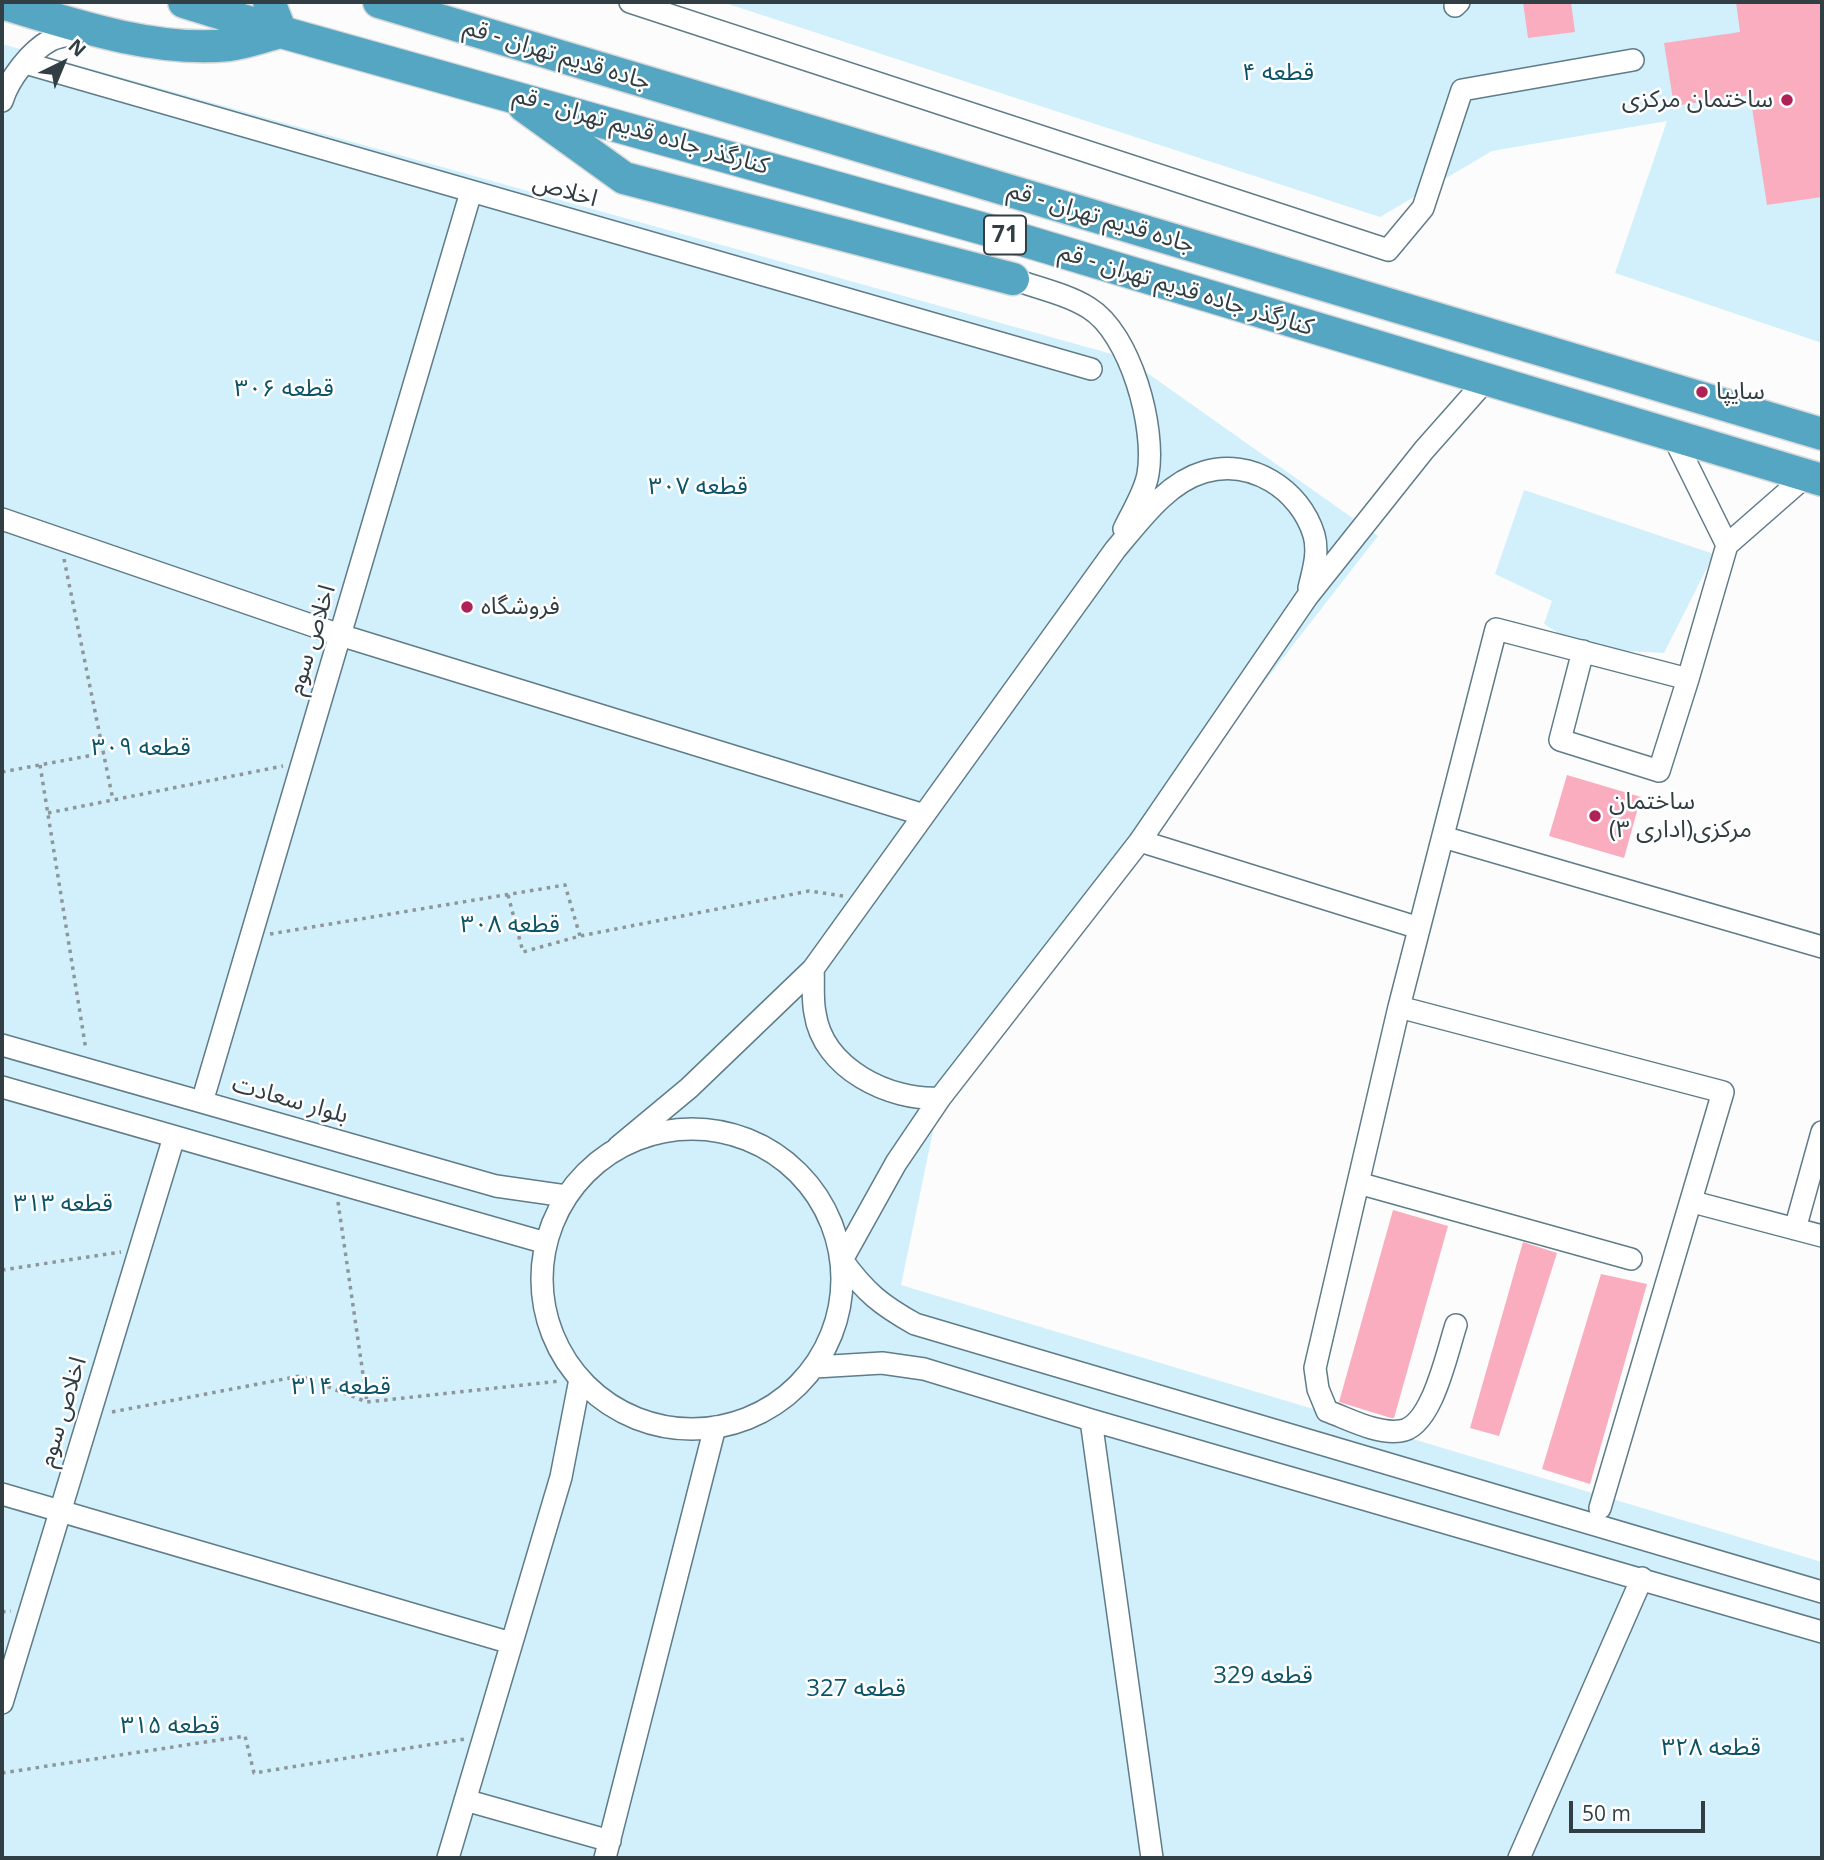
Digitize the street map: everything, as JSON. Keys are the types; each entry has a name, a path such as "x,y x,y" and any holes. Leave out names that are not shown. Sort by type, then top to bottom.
{"highway":[{"name":"کنارگذر جاده قدیم تهران - قم","path":"184,2 281,32 1009,236 1814,478"},
{"path":"2,3 93,31 177,44 228,45 281,32 269,2"},
{"name":"جاده قدیم تهران - قم","path":"379,2 1822,434"},
{"path":"506,93 624,177 1013,279"}],"street":[{"path":"630,2 1388,250 1423,208 1462,90 1633,60"},
{"path":"2,102 6,90 25,63 51,40 93,31"},
{"name":"اخلاص","path":"25,63 1091,369"},
{"name":"اخلاص سوم","path":"202,1102 471,192"},
{"path":"1013,279 1089,308 1114,333 1139,387 1150,453 1147,477 1115,550"},
{"path":"842,1260 896,1163 940,1098 1140,841 1307,597 1424,450 1486,380"},
{"path":"1673,436 1727,545"},
{"path":"618,1147 663,1130 713,1129 760,1144 799,1173 828,1213 842,1260 842,1296 833,1331 814,1367 787,1395 753,1416 715,1427 678,1428 642,1420 609,1403 580,1379 554,1338 542,1291 546,1242 566,1196 589,1168 689,1088 813,969 1115,550 1149,510 1173,489 1204,472 1234,471 1260,475 1285,487 1314,536 1316,561 1307,597"},
{"path":"1583,651 1560,740 1659,771 1727,545 1814,478"},
{"path":"2,519 341,635 924,815"},
{"path":"1456,1325 1431,1401 1418,1424 1402,1431 1386,1430 1327,1411 1318,1389 1315,1368 1399,1007 1496,629 1688,679"},
{"path":"1443,837 1822,947"},
{"path":"1140,841 1419,928"},
{"path":"813,969 815,1014 821,1035 843,1062 868,1083 889,1091 919,1100 940,1098"},
{"path":"1399,1007 1723,1092 1693,1202 1600,1508"},
{"name":"بلوار سعادت","path":"2,1045 496,1186 566,1196"},
{"path":"2,1087 546,1242"},
{"path":"1795,1229 1822,1132"},
{"name":"اخلاص سوم","path":"2,1703 174,1137"},
{"path":"1358,1183 1631,1259"},
{"path":"1693,1202 1822,1236"},
{"path":"842,1260 862,1288 880,1305 915,1324 1822,1592"},
{"path":"814,1367 882,1363 924,1368 1091,1420 1822,1632"},
{"path":"448,1858 561,1477 580,1379"},
{"path":"1091,1420 1152,1858"},
{"path":"465,1800 607,1849 715,1427"},
{"path":"2,1494 512,1643"},
{"path":"1519,1858 1642,1578"}],"path":[{"path":"60,538 113,800"},
{"path":"2,772 104,753"},
{"path":"48,813 280,767 304,757"},
{"path":"40,765 88,1061 93,1071"},
{"path":"251,937 565,885 580,936"},
{"path":"508,895 523,952 580,936 809,891 864,898"},
{"path":"335,1182 367,1402"},
{"path":"2,1270 140,1249"},
{"path":"89,1416 300,1376 367,1402 580,1379"},
{"path":"2,1773 246,1736 254,1773 484,1736"}],"green space":[{"name":"قطعه ۴","path":"722,2 1822,2 1822,343 1615,273 1667,121 1492,151 1380,217"},
{"path":"2,44 1126,358 1378,536 940,1098 901,1285 1822,1562 1822,1858 2,1858"},
{"path":"1524,490 1714,554 1664,653 1626,651 1572,642 1544,624 1552,601 1495,574"}],"building":[{"name":"ساختمان مرکزی","path":"1523,2 1571,2 1575,32 1528,38"},
{"name":"ساختمان مرکزی","path":"1736,2 1822,2 1822,197 1767,205 1750,95 1674,106 1664,43 1740,32"},
{"name":"ساختمان مرکزی(اداری ۳)","path":"1567,775 1641,797 1624,858 1549,836"},
{"path":"1393,1210 1448,1226 1394,1418 1391,1418 1339,1402"},
{"path":"1523,1242 1557,1253 1499,1436 1470,1428"},
{"path":"1601,1274 1647,1284 1590,1484 1542,1469"}],"place":[{"name":"ساختمان مرکزی","path":"1787,100"},
{"name":"سایپا","path":"1702,392"},
{"name":"فروشگاه","path":"467,607"},
{"name":"ساختمان مرکزی(اداری ۳)","path":"1595,816"}],"park label":[{"name":"قطعه ۳۰۶","path":"284,389"},
{"name":"قطعه ۳۰۷","path":"698,487"},
{"name":"قطعه ۳۰۹","path":"141,748"},
{"name":"قطعه ۳۰۸","path":"510,925"},
{"name":"قطعه ۳۱۳","path":"63,1204"},
{"name":"قطعه ۳۱۴","path":"341,1387"},
{"name":"قطعه 329","path":"1263,1676"},
{"name":"قطعه 327","path":"856,1689"},
{"name":"قطعه ۳۱۵","path":"170,1726"},
{"name":"قطعه ۳۲۸","path":"1711,1748"}]}
